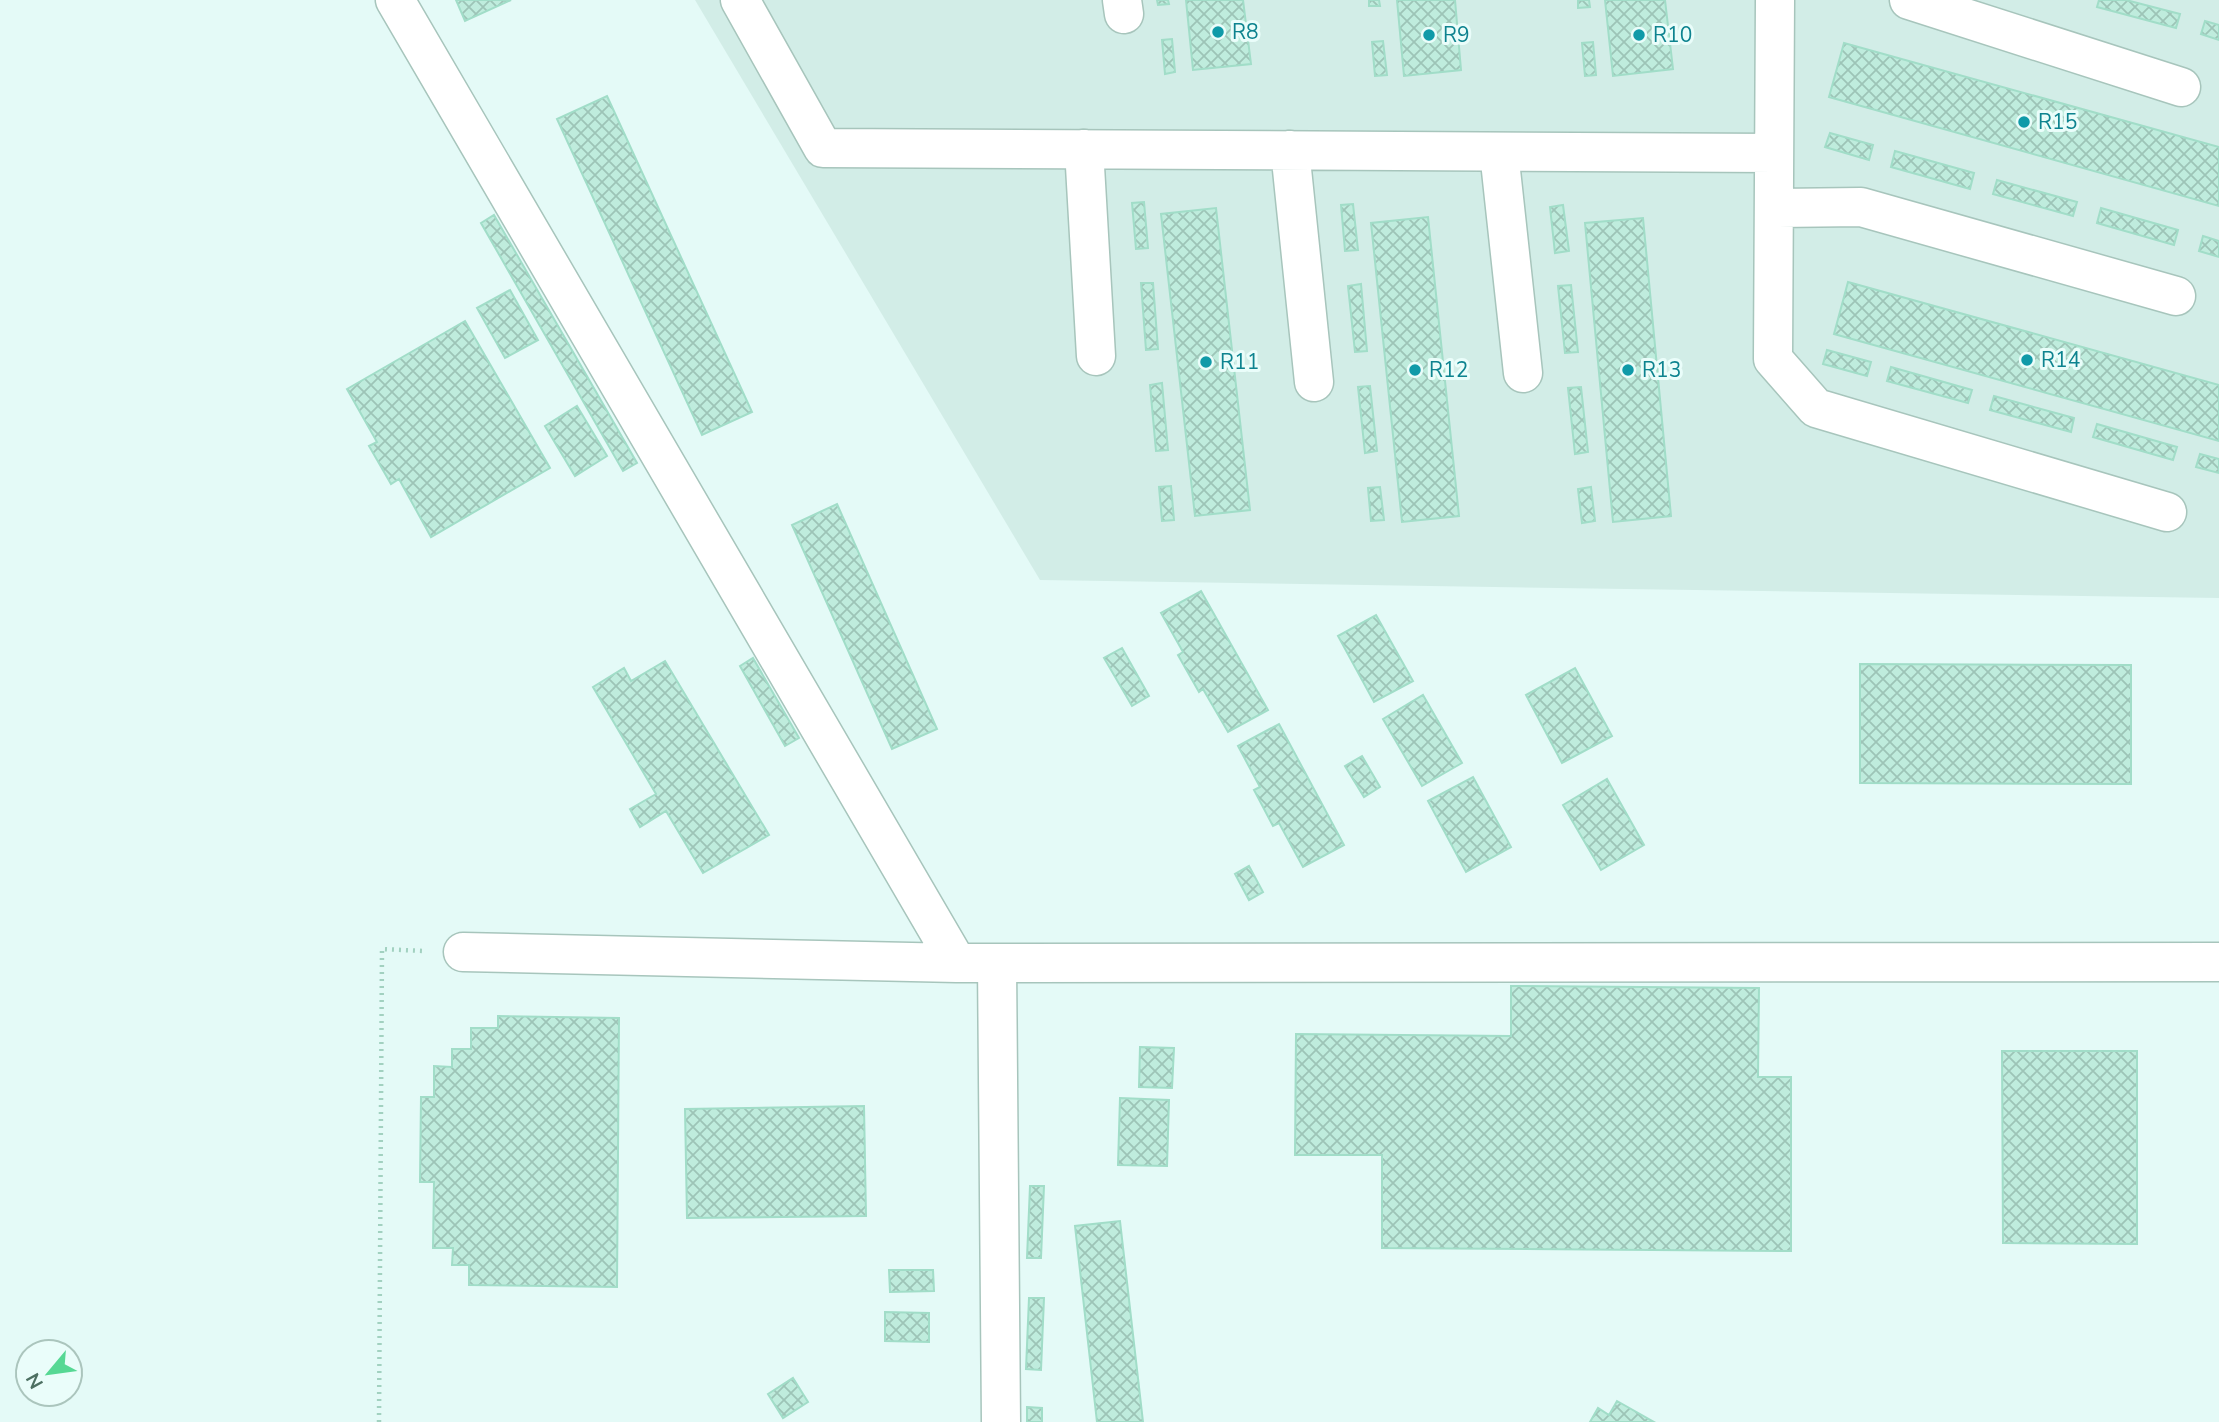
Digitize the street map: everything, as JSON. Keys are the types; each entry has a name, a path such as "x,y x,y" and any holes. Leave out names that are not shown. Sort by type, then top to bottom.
{"street":[{"path":"395,0 957,963"},
{"path":"740,0 823,148 1774,153"},
{"path":"1775,0 1773,359 1816,408 2167,512"},
{"path":"1909,0 2180,87"},
{"path":"1084,149 1096,356"},
{"path":"1290,150 1314,382"},
{"path":"1499,152 1523,373"},
{"path":"1774,208 1861,206 2176,296"},
{"path":"463,952 957,963 2219,962"},
{"path":"997,963 1001,1422"}],"path":[{"path":"379,1422 382,949 463,952"}],"shaded area":[{"path":"695,0 2219,0 2219,598 1040,580"}],"building":[{"path":"456,0 511,0 465,21"},
{"path":"1157,0 1168,0 1169,4 1158,5"},
{"name":"R8","path":"1186,0 1243,0 1251,64 1193,70"},
{"path":"1369,0 1379,0 1380,6 1369,6"},
{"name":"R9","path":"1397,0 1455,0 1461,70 1404,76"},
{"path":"1578,0 1589,0 1590,7 1578,8"},
{"name":"R10","path":"1605,0 1665,0 1673,69 1613,76"},
{"path":"2099,0 2126,0 2180,14 2176,28 2097,7"},
{"path":"2205,21 2219,25 2219,40 2201,34"},
{"path":"1172,39 1175,72 1165,74 1162,40"},
{"path":"1383,41 1387,75 1375,76 1372,42"},
{"path":"1593,42 1596,75 1585,76 1582,43"},
{"name":"R15","path":"1844,43 2219,147 2219,206 1829,97"},
{"path":"607,96 752,412 702,435 557,119"},
{"path":"1830,133 1873,145 1869,160 1825,147"},
{"path":"1895,151 1974,173 1970,189 1891,167"},
{"path":"1997,180 2077,202 2073,216 1993,194"},
{"path":"1144,202 1148,248 1136,249 1132,203"},
{"path":"1353,204 1358,250 1345,251 1341,205"},
{"path":"1563,205 1569,251 1555,253 1550,207"},
{"name":"R11","path":"1216,208 1250,510 1195,516 1161,214"},
{"path":"2101,208 2178,230 2174,245 2097,223"},
{"path":"494,215 637,463 623,471 481,223"},
{"name":"R12","path":"1428,217 1459,516 1402,522 1371,223"},
{"name":"R13","path":"1643,218 1671,516 1613,522 1585,223"},
{"path":"2203,236 2219,241 2219,257 2199,251"},
{"name":"R14","path":"1848,282 2219,385 2219,441 1834,334"},
{"path":"1141,283 1153,283 1158,349 1146,350"},
{"path":"1361,284 1367,351 1355,352 1348,286"},
{"path":"1571,285 1578,352 1565,353 1558,286"},
{"path":"510,290 538,340 505,358 477,308"},
{"path":"465,321 550,468 431,537 399,479 391,484 369,446 377,442 347,389"},
{"path":"1827,350 1871,362 1867,376 1823,364"},
{"path":"1891,367 1972,390 1968,403 1887,381"},
{"path":"1162,383 1168,450 1156,451 1150,385"},
{"path":"1370,386 1377,451 1365,453 1358,387"},
{"path":"1581,387 1588,452 1575,454 1568,388"},
{"path":"1994,396 2074,418 2071,432 1990,410"},
{"path":"577,406 607,456 575,476 545,426"},
{"path":"2097,424 2177,447 2173,460 2093,437"},
{"path":"2200,454 2219,459 2219,473 2196,467"},
{"path":"1171,486 1174,520 1162,521 1159,487"},
{"path":"1380,487 1384,520 1371,521 1368,488"},
{"path":"1591,487 1595,521 1582,523 1578,489"},
{"path":"837,504 937,729 892,749 792,525"},
{"path":"1201,591 1268,710 1228,732 1203,689 1199,692 1178,655 1183,652 1161,613"},
{"path":"1376,615 1413,681 1374,702 1338,636"},
{"path":"1122,648 1149,696 1132,706 1104,658"},
{"path":"753,658 799,738 785,746 740,666"},
{"path":"665,661 769,835 703,873 666,811 640,827 630,809 656,794 593,687 624,668 631,681"},
{"path":"1860,664 2131,665 2131,784 1860,783"},
{"path":"1575,668 1612,736 1562,763 1526,695"},
{"path":"1423,695 1462,763 1422,786 1383,719"},
{"path":"1279,724 1344,845 1303,867 1279,823 1273,826 1254,790 1260,787 1238,746"},
{"path":"1362,756 1380,787 1364,797 1345,766"},
{"path":"1473,777 1511,847 1466,872 1428,801"},
{"path":"1607,779 1644,845 1601,870 1563,805"},
{"path":"1249,866 1263,892 1249,900 1235,874"},
{"path":"1511,986 1759,988 1758,1077 1791,1077 1791,1251 1382,1248 1382,1155 1295,1155 1296,1034 1511,1036"},
{"path":"498,1016 619,1018 617,1287 469,1285 469,1265 452,1265 453,1248 433,1248 434,1182 420,1182 421,1097 434,1097 434,1066 452,1067 452,1049 471,1049 471,1028 498,1028"},
{"path":"1140,1047 1174,1048 1172,1088 1139,1087"},
{"path":"2002,1051 2137,1051 2137,1244 2003,1243"},
{"path":"1120,1098 1169,1100 1167,1166 1118,1165"},
{"path":"864,1106 866,1216 687,1218 685,1109"},
{"path":"1030,1186 1044,1186 1041,1258 1027,1258"},
{"path":"1120,1221 1143,1422 1097,1422 1075,1226"},
{"path":"889,1270 933,1270 934,1291 890,1292"},
{"path":"1029,1298 1044,1298 1041,1370 1026,1369"},
{"path":"885,1312 929,1313 929,1342 885,1341"},
{"path":"793,1378 808,1402 783,1418 768,1394"},
{"path":"1617,1401 1654,1422 1590,1422 1598,1408 1609,1415"},
{"path":"1027,1407 1042,1408 1042,1422 1027,1422"}],"place":[{"name":"R8","path":"1218,32"},
{"name":"R9","path":"1429,35"},
{"name":"R10","path":"1639,35"},
{"name":"R15","path":"2024,122"},
{"name":"R14","path":"2027,360"},
{"name":"R11","path":"1206,362"},
{"name":"R12","path":"1415,370"},
{"name":"R13","path":"1628,370"}]}
